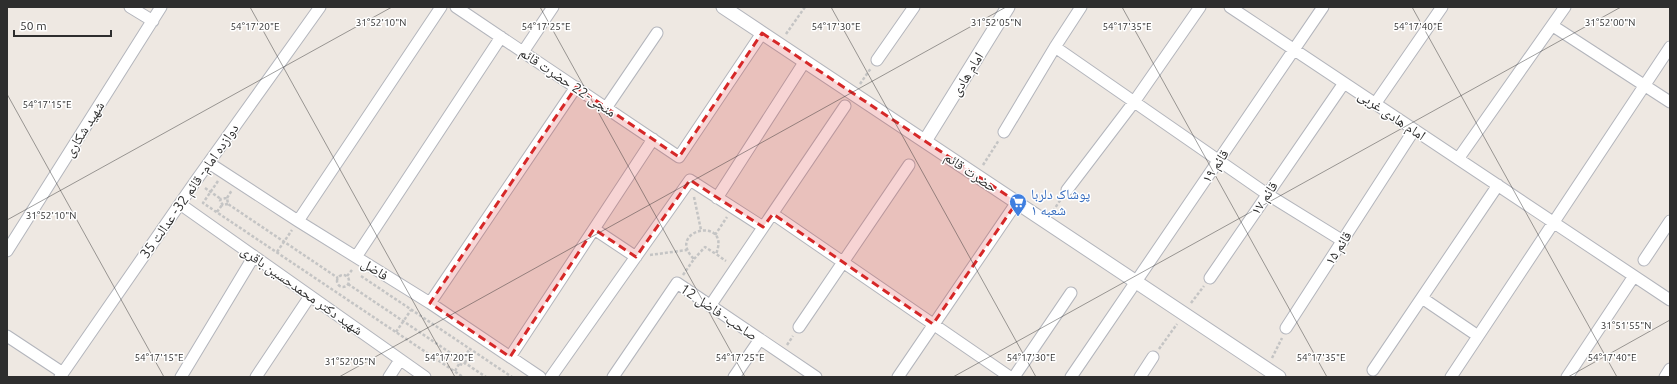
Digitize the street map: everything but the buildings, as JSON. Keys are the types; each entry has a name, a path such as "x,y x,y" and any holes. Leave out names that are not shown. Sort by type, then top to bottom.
{"street":[{"path":"130,7 153,21"},
{"name":"شهید شکاری","path":"7,251 162,7"},
{"name":"دوازده امام- قائم 32- عدالت 35","path":"62,375 208,163 320,7"},
{"path":"295,225 441,7"},
{"name":"منجی-22 حضرت قائم","path":"456,7 679,157 762,33"},
{"path":"523,52 553,7"},
{"name":"حضرت قائم","path":"724,7 1279,377"},
{"path":"877,60 914,7"},
{"name":"امام هادی","path":"925,141 1008,7"},
{"path":"1004,132 1055,46 1081,7"},
{"path":"1067,190 1134,102 1200,7"},
{"name":"امام هادی غربی","path":"1230,7 1670,300"},
{"name":"قائم ۱۹","path":"1071,377 1323,7"},
{"path":"1376,104 1442,7"},
{"path":"1458,159 1565,7"},
{"path":"1553,26 1670,102"},
{"path":"606,108 657,33"},
{"path":"356,257 501,37"},
{"path":"1055,46 1268,194 1343,241"},
{"path":"1451,377 1670,46"},
{"path":"718,198 805,61"},
{"name":"قائم ۱۷","path":"1210,278 1344,83"},
{"path":"430,303 576,87"},
{"path":"710,306 845,106"},
{"name":"قائم ۱۵","path":"1286,328 1414,130"},
{"path":"510,357 653,139"},
{"name":"فاضل","path":"208,163 295,225 356,257 430,303 540,377"},
{"path":"799,327 909,165"},
{"path":"551,377 690,180 763,227"},
{"path":"1373,370 1498,186"},
{"path":"898,377 1017,202"},
{"name":"شهید دکتر محمدحسین باقری","path":"180,204 424,377"},
{"path":"773,214 1010,377"},
{"path":"1644,260 1670,221"},
{"path":"594,229 636,257"},
{"path":"181,377 254,256"},
{"path":"1567,377 1634,276"},
{"name":"صاحب- فاضل 12","path":"613,377 677,283 816,377"},
{"path":"1014,377 1071,293"},
{"path":"256,377 310,296"},
{"path":"1422,298 1478,336"},
{"path":"7,336 62,375"},
{"path":"734,377 760,339"},
{"path":"1140,377 1153,357"},
{"path":"389,377 400,360"},
{"path":"1665,377 1670,369"}],"path":[{"path":"779,44 806,7"},
{"path":"854,94 877,60"},
{"path":"976,175 1004,132"},
{"path":"223,183 219,180 203,203 463,377"},
{"path":"690,180 701,230"},
{"path":"195,182 221,199 227,198"},
{"path":"228,186 238,193"},
{"path":"228,204 227,198 232,189"},
{"path":"1046,222 1067,190"},
{"path":"218,212 222,205 220,201 221,199"},
{"path":"222,205 228,204 338,278"},
{"path":"715,235 734,208"},
{"path":"286,226 295,225"},
{"path":"295,225 299,234"},
{"path":"277,252 295,225"},
{"path":"694,259 688,250 687,243 690,236 694,232 701,230 706,230 715,235 718,241 716,254"},
{"path":"677,283 694,259 705,248 736,268"},
{"path":"636,257 688,250"},
{"path":"347,276 352,270 512,377"},
{"path":"338,278 341,276 347,276"},
{"path":"347,276 350,281 348,284"},
{"path":"338,278 338,284 340,286"},
{"path":"1153,357 1210,278"},
{"path":"340,286 343,287 348,284"},
{"path":"348,284 458,358 464,357 470,349"},
{"path":"336,292 340,286"},
{"path":"396,332 411,310"},
{"path":"781,353 799,327"},
{"path":"1266,368 1286,328"},
{"path":"464,357 466,360 465,363"},
{"path":"455,371 459,364 457,361 458,358"},
{"path":"459,364 465,363 486,377"}],"highlighted area":[{"path":"762,33 1017,202 933,324 773,214 763,227 690,180 636,257 594,229 510,357 430,303 576,87 679,157"}],"place":[{"name":"پوشاک دلربا شعبه ۱","path":"1018,217"}]}
